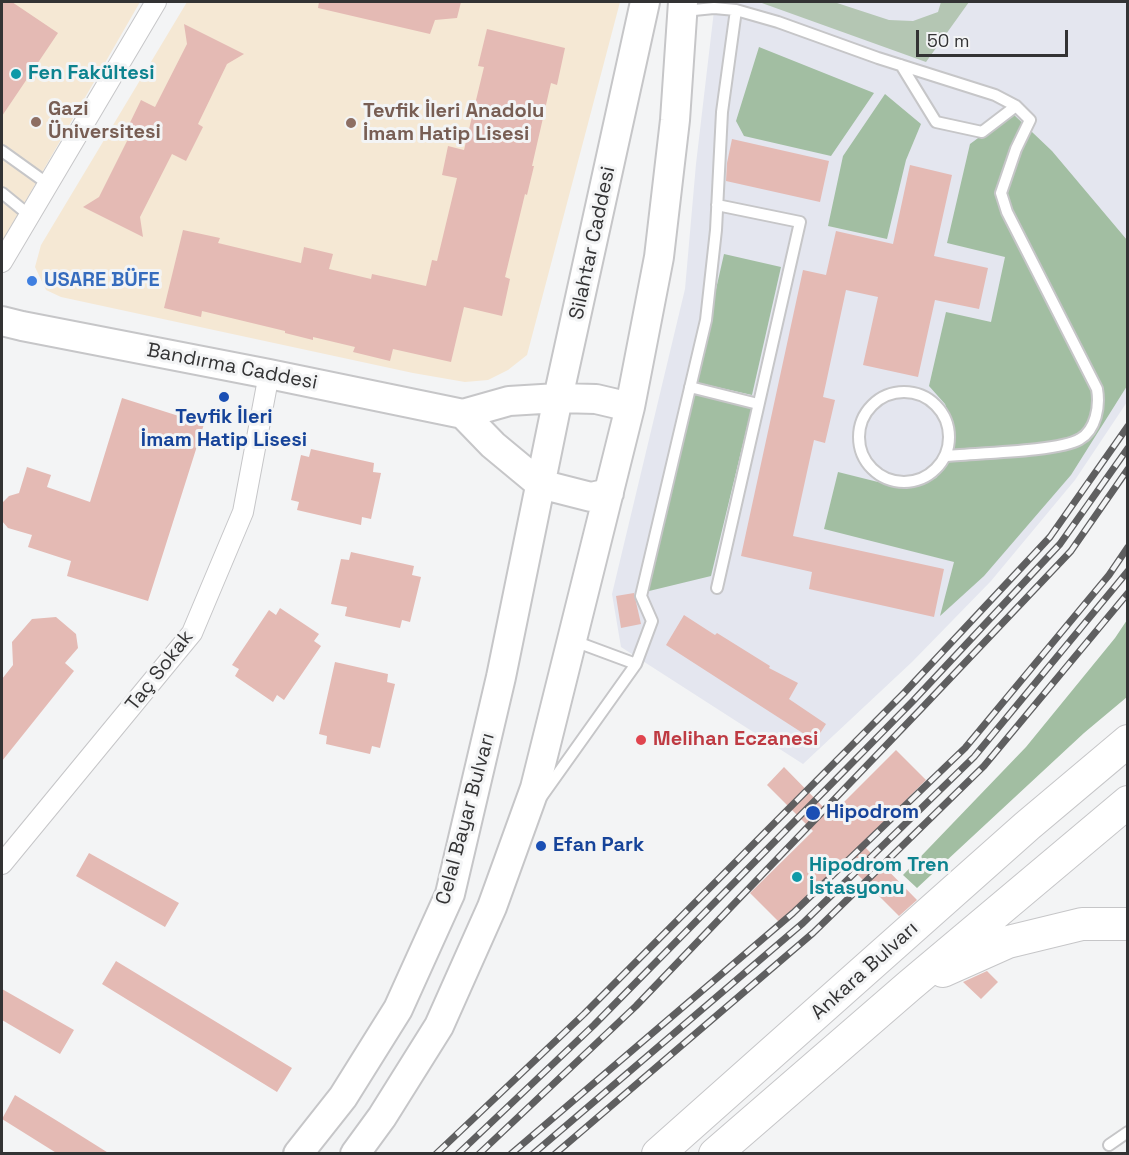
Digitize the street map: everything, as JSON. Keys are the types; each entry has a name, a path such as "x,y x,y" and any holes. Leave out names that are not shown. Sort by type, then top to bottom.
{"main road":[{"name":"Silahtar Caddesi","path":"540,484 645,2"},
{"path":"355,1154 382,1117 439,1026 492,907 535,788 630,407 659,257 675,120 683,6"},
{"name":"Bandırma Caddesi","path":"2,321 463,414 509,401 558,398 596,399 630,407"},
{"path":"463,414 493,445 540,484 591,497 609,493"},
{"name":"Celal Bayar Bulvarı","path":"298,1154 343,1097 398,1009 450,894 501,677 540,484"},
{"name":"Ankara Bulvarı","path":"658,1154 1027,826 1128,741"},
{"name":"Ankara Bulvarı","path":"715,1154 909,986 1128,802"},
{"path":"909,986 1008,942 1082,924 1128,924"}],"street":[{"path":"2,262 156,2"},
{"name":"Taç Sokak","path":"2,864 192,633 243,512 269,374"}],"lane":[{"path":"683,6 736,10 778,22 995,95 1016,106 1030,120 1016,149 1001,193 1006,212 1097,389 1099,400 1095,418 1082,438 1071,444 945,456"},
{"path":"521,825 636,664 652,621 641,596 706,320 717,205 722,112 736,10"},
{"path":"901,65 936,122 982,132 1016,106"},
{"path":"2,151 48,184"},
{"path":"2,193 29,215"},
{"path":"717,205 800,222 717,588"},
{"path":"690,387 758,404"},
{"path":"903,391 918,393 932,400 942,411 948,426 949,441 945,456 937,468 925,477 911,482 896,482 882,477 870,468 858,441 859,426 865,413 875,401 888,393 903,391"},
{"path":"572,640 636,664"},
{"path":"1109,1145 1128,1132"}],"shaded area":[{"name":"Gazi Üniversitesi","path":"2,2 140,2 2,242"},
{"name":"Tevfik İleri Anadolu İmam Hatip Lisesi","path":"187,2 620,2 527,355 508,370 488,380 465,382 413,373 61,297 46,290 35,267 41,245"},
{"path":"715,2 1127,2 1127,402 1075,480 991,581 912,662 803,764 621,647 612,594 685,289 696,164"}],"green space":[{"path":"759,2 834,2 889,20 913,21 938,12 941,2 969,2 926,62"},
{"path":"759,47 874,93 831,156 744,136 736,121"},
{"path":"885,94 921,124 906,160 887,239 828,226 843,156"},
{"path":"1012,113 1052,151 1127,240 1127,386 1071,475 984,576 940,616 954,562 824,529 838,472 906,489 936,478 953,452 955,430 945,404 929,386 946,312 991,322 1005,257 947,243 970,144"},
{"path":"724,254 781,267 752,395 695,382"},
{"path":"694,392 752,406 711,576 645,592"},
{"path":"1127,620 1127,697 1084,733 917,888 903,875 1026,747 1115,638"}],"building":[{"name":"Fen Fakültesi","path":"2,2 12,2 58,33 2,116"},
{"path":"319,2 461,2 457,18 435,20 430,34 318,8"},
{"path":"184,24 244,54 227,64 198,124 203,127 186,161 172,154 140,217 143,237 83,207 99,197 129,137 124,135 141,100 155,107 187,44"},
{"path":"487,29 565,48 557,85 551,83 532,166 534,166 505,277 510,279 502,316 464,307 451,362 393,349 390,361 353,352 355,347 313,337 313,340 202,311 201,317 164,308 183,230 220,238 218,243 301,263 304,247 333,254 329,269 371,279 372,274 426,286 432,260 437,261 457,178 442,175 448,146 464,150 484,67 478,66"},
{"path":"732,139 829,161 820,202 726,181"},
{"path":"910,165 952,175 934,256 988,268 979,309 935,300 918,377 863,365 878,297 846,290 823,397 835,400 825,443 814,440 793,536 944,569 934,617 809,589 812,572 741,556 803,270 826,275 836,231 893,244"},
{"path":"122,398 204,424 148,601 67,576 71,561 28,547 32,535 8,528 2,521 2,503 9,496 19,493 27,467 51,475 47,487 90,502"},
{"path":"311,449 374,463 373,472 381,473 371,519 362,517 361,525 297,510 299,502 291,500 301,455 309,457"},
{"path":"351,552 414,566 412,575 421,577 410,622 402,620 400,628 345,616 347,607 331,604 341,559 349,560"},
{"path":"634,593 641,624 621,628 616,596"},
{"path":"280,608 319,634 314,641 321,646 284,700 277,695 273,702 235,676 239,669 232,665 269,610 276,615"},
{"path":"684,615 770,666 769,668 798,683 789,699 826,724 815,741 666,645"},
{"path":"56,617 76,634 78,648 65,663 74,671 2,761 2,679 13,665 12,642 32,619"},
{"path":"335,662 388,674 387,682 395,684 380,748 372,746 370,754 326,744 327,736 319,734"},
{"name":"Hipodrom Tren İstasyonu","path":"896,750 926,780 862,844 917,900 899,916 843,860 780,923 750,893 813,831 767,785 784,767 831,815"},
{"path":"89,853 179,903 165,927 76,876"},
{"path":"116,961 292,1068 277,1092 102,984"},
{"path":"987,971 998,982 981,999 963,982"},
{"path":"2,989 74,1030 60,1054 2,1020"},
{"path":"15,1095 110,1154 58,1154 2,1119"}],"railway":[{"path":"436,1154 584,1014 904,693 1050,537 1128,426"},
{"path":"458,1154 594,1025 913,701 1060,544 1128,448"},
{"path":"479,1154 636,1006 1071,551 1128,469"},
{"path":"511,1154 793,913 965,748 1109,575 1128,547"},
{"path":"533,1154 803,923 974,757 1128,571"},
{"path":"555,1154 813,933 984,766 1128,593"}],"place":[{"name":"Fen Fakültesi","path":"16,74"},
{"name":"Gazi Üniversitesi","path":"36,122"},
{"name":"Tevfik İleri Anadolu İmam Hatip Lisesi","path":"351,123"},
{"name":"USARE BÜFE","path":"32,281"},
{"name":"Tevfik İleri İmam Hatip Lisesi","path":"224,397"},
{"name":"Melihan Eczanesi","path":"641,740"},
{"name":"Hipodrom","path":"813,813"},
{"name":"Efan Park","path":"541,846"},
{"name":"Hipodrom Tren İstasyonu","path":"797,877"}]}
